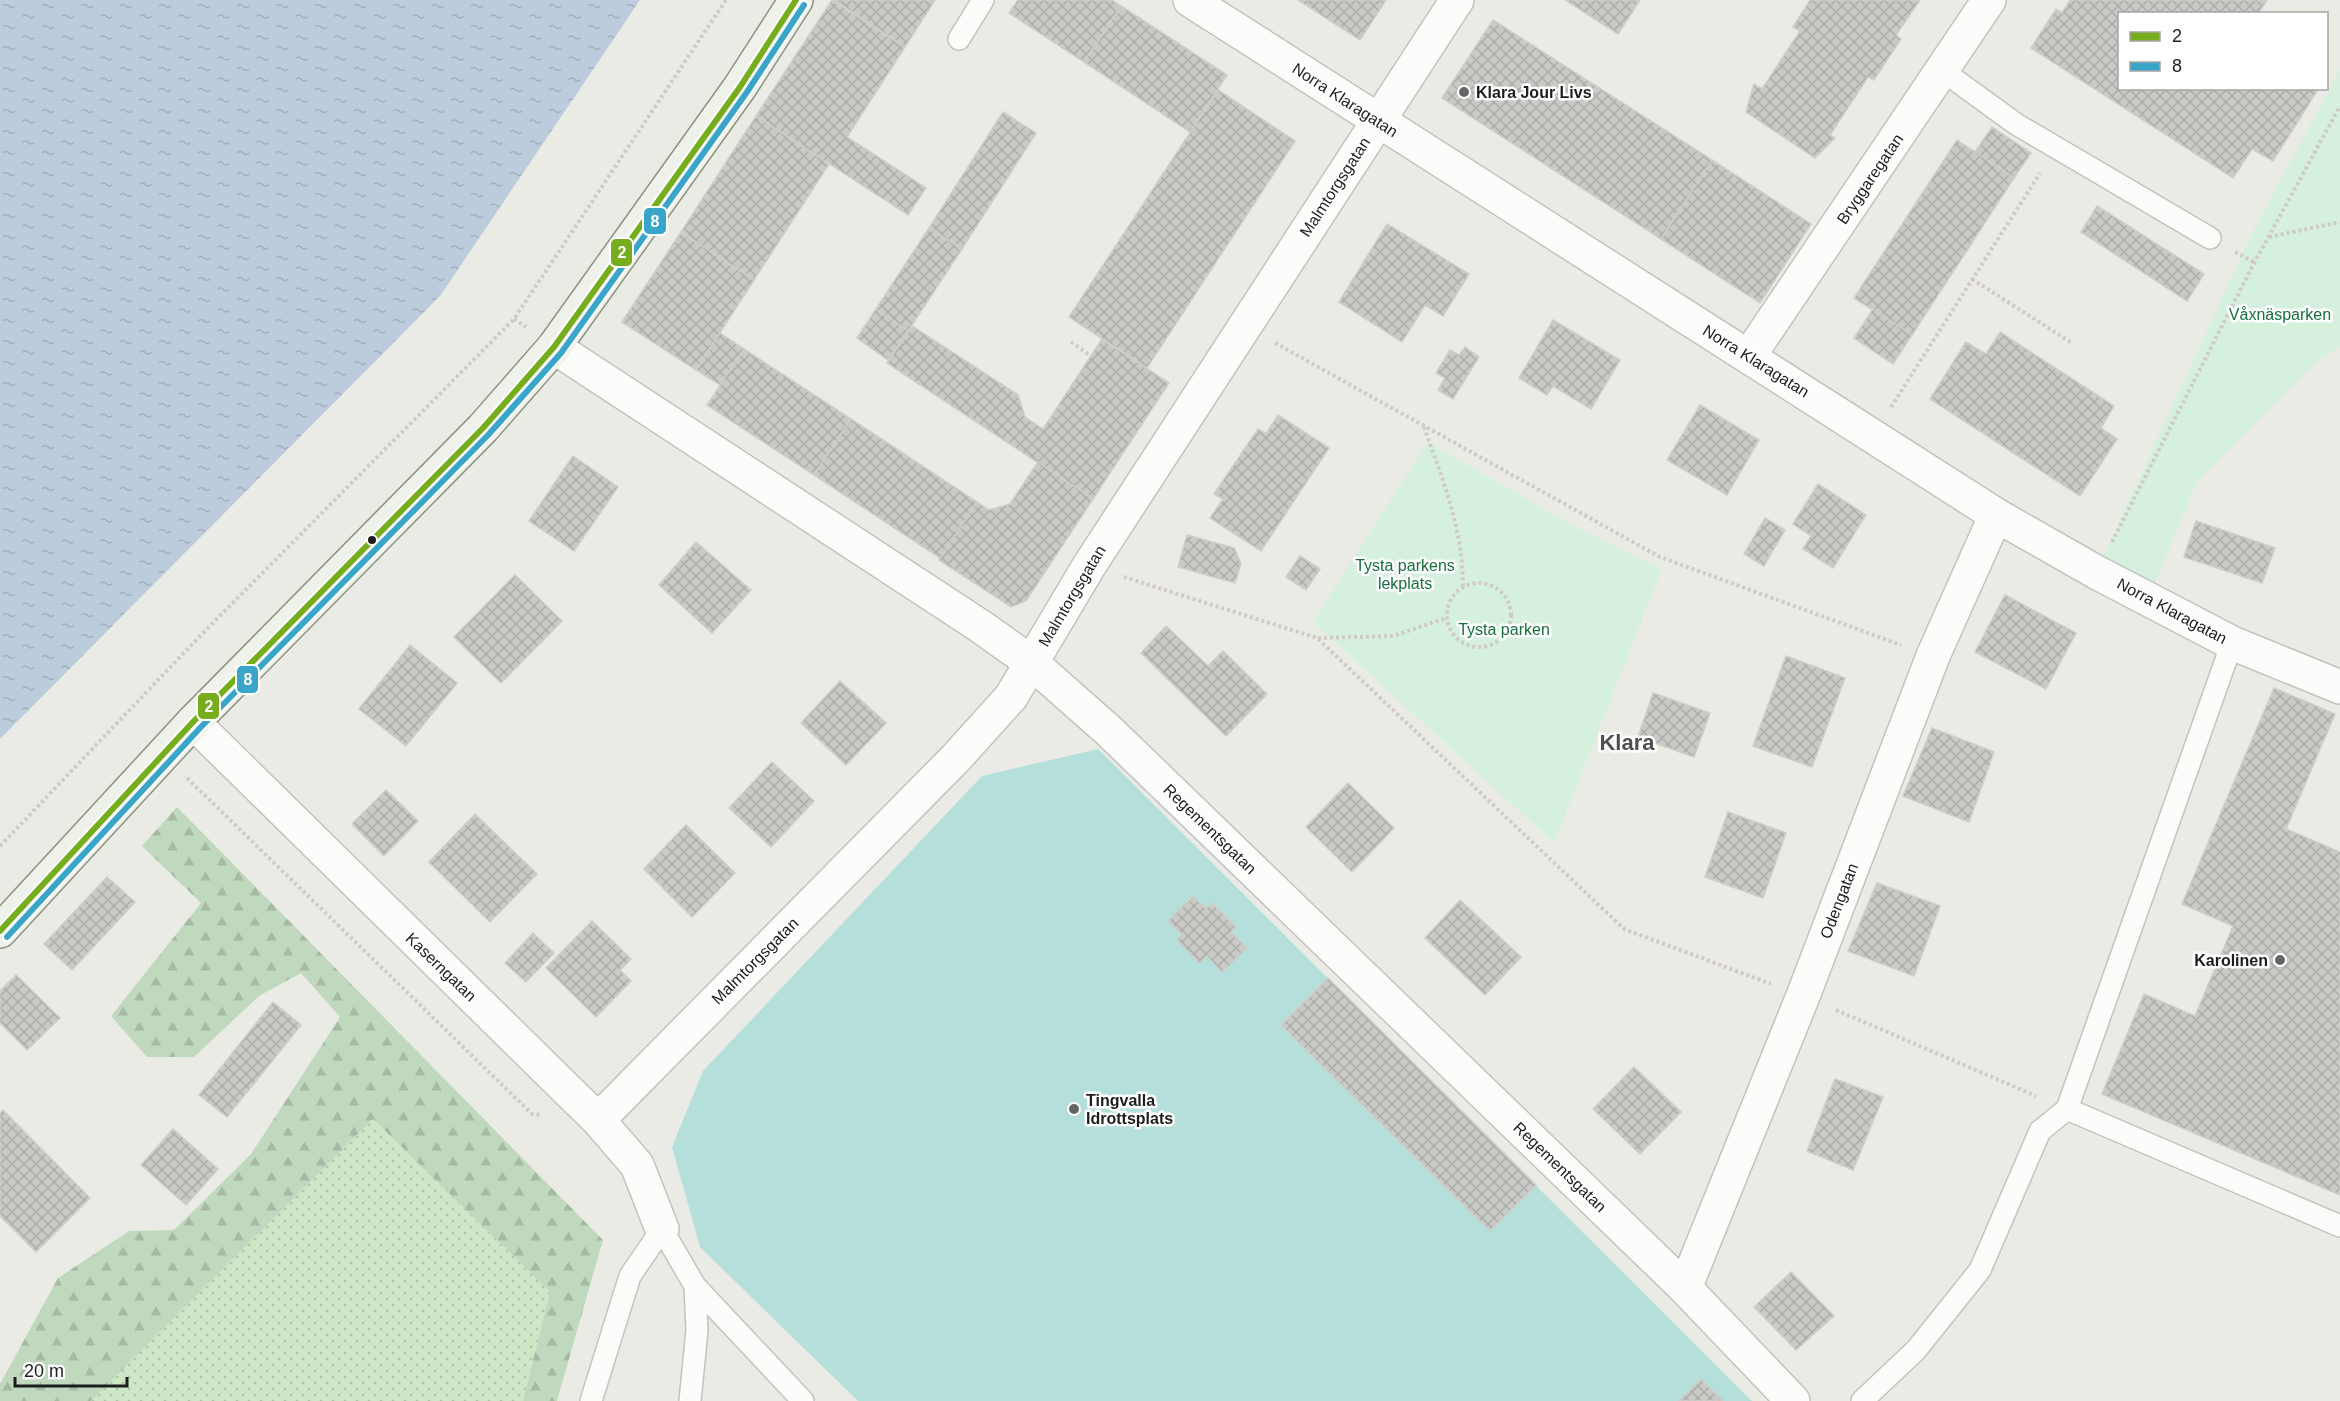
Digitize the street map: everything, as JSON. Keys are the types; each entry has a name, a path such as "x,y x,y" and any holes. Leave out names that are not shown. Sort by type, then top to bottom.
{"street":[{"path":"0,930 193,722 483,428 554,347 740,87 796,0"},
{"name":"Norra Klaragatan","path":"1190,0 1996,515 2096,572 2232,643 2340,687"},
{"name":"Malmtorgsgatan","path":"598,1120 955,759 1011,697 1089,566 1457,0"},
{"name":"Bryggaregatan","path":"1749,356 1989,0"},
{"name":"Regementsgatan","path":"554,347 980,626 1032,663 1109,731 1685,1288 1793,1401"},
{"name":"Odengatan","path":"1685,1288 1803,996 1933,656 1996,515"},
{"name":"Kaserngatan","path":"193,722 598,1120 637,1165 662,1229"}],"lane":[{"path":"959,39 983,0"},
{"path":"1943,71 2016,124 2210,238"},
{"path":"1862,1401 1916,1350 1980,1270 2040,1131 2067,1109 2232,643"},
{"path":"2067,1109 2340,1226"},
{"path":"591,1401 630,1276 662,1229 695,1286 803,1401"},
{"path":"690,1401 697,1330 695,1286"}],"path":[{"path":"0,846 200,636 514,319 726,0"},
{"path":"2096,572 2268,237 2340,106"},
{"path":"1872,435 2057,148"},
{"path":"2268,237 2340,222"},
{"path":"1972,279 2072,343"},
{"path":"1245,326 1659,557 1933,656"},
{"path":"1071,342 1091,356"},
{"path":"1424,426 1453,511 1463,556 1463,586"},
{"path":"1089,566 1317,638 1393,636 1446,618"},
{"path":"1475,582 1488,583 1499,589 1508,599 1511,611 1510,624 1504,635 1494,644 1482,647 1469,646 1459,640 1450,630 1446,618 1448,605 1454,594 1463,586 1475,582"},
{"path":"1317,638 1624,929 1803,996 2067,1109"},
{"path":"163,754 532,1114 543,1115"}],"green space":[{"name":"Våxnäsparken","path":"2340,70 2340,347 2317,361 2197,482 2152,590 2096,572 2251,235"},
{"name":"Tysta parken","path":"1428,442 1575,527 1662,569 1554,843 1313,622"},
{"path":"177,807 603,1240 557,1401 523,1401 550,1292 373,1119 91,1401 0,1401 0,1384 58,1278 129,1231 174,1230 251,1154 340,1017 301,973 259,996 194,1057 147,1057 111,1016 201,903 142,846"},
{"path":"373,1119 550,1292 523,1401 91,1401"}],"shaded area":[{"name":"Tingvalla Idrottsplats","path":"1098,749 1752,1401 858,1401 700,1247 672,1147 703,1071 982,776"}],"water":[{"path":"0,0 640,0 440,296 0,739"}],"building":[{"path":"832,0 905,47 847,137 926,188 908,215 756,116"},
{"path":"834,0 935,0 905,47"},
{"path":"1018,0 1112,0 1121,6 1084,62 1009,13"},
{"path":"1298,0 1386,0 1360,40"},
{"path":"1565,0 1640,0 1618,34"},
{"path":"1810,0 1920,0 1896,35 1901,39 1874,80 1868,77 1830,135 1835,138 1815,158 1746,112 1754,84 1762,89 1800,31 1793,27"},
{"path":"2070,0 2267,0 2259,12 2118,12 2118,90 2318,90 2273,161 2252,149 2233,178 2031,48 2056,9 2062,13"},
{"path":"1121,6 1227,75 1190,132 1084,62"},
{"path":"1493,20 1712,160 1661,239 1442,98"},
{"path":"1218,90 1295,141 1147,368 1069,317"},
{"path":"1003,112 1036,133 962,249 929,228"},
{"path":"756,116 829,164 754,280 681,232"},
{"path":"1992,127 2031,153 2014,178 1975,152"},
{"path":"1957,140 2014,178 1912,335 1854,298"},
{"path":"1712,160 1811,224 1760,303 1661,239"},
{"path":"2097,206 2204,274 2187,301 2081,232"},
{"path":"1387,224 1469,274 1443,316 1425,305 1402,342 1339,302"},
{"path":"929,228 962,249 908,331 876,309"},
{"path":"681,232 754,280 696,370 622,322"},
{"path":"876,309 908,331 888,360 857,338"},
{"path":"1873,309 1912,335 1893,364 1854,338"},
{"path":"1553,320 1620,360 1591,409 1553,386 1547,395 1519,378"},
{"path":"912,326 1018,395 1025,417 1043,429 1102,339 1169,383 1093,499 887,363"},
{"path":"2000,332 2114,406 2101,428 2117,439 2080,496 1930,399 1966,342 1986,354"},
{"path":"720,333 744,349 720,385 696,370"},
{"path":"1465,347 1479,357 1453,399 1438,390 1445,378 1436,373 1450,350 1459,355"},
{"path":"744,349 851,419 814,475 707,405"},
{"path":"1700,405 1759,440 1727,495 1667,460"},
{"path":"1278,415 1329,448 1261,551 1210,518 1223,499 1214,494 1258,429 1266,434"},
{"path":"851,419 977,502 940,558 814,475"},
{"path":"573,456 618,487 574,551 529,521"},
{"path":"1038,462 1093,499 1026,601 1011,607 939,560 977,502 989,510 1010,504"},
{"path":"1818,484 1866,515 1833,568 1803,549 1811,536 1793,524"},
{"path":"1765,518 1785,530 1764,566 1744,554"},
{"path":"2196,521 2275,548 2262,583 2184,557"},
{"path":"1187,535 1234,548 1241,564 1235,583 1178,567"},
{"path":"696,542 751,590 712,633 659,585"},
{"path":"1300,556 1320,569 1306,590 1286,577"},
{"path":"515,575 562,621 501,683 454,637"},
{"path":"2005,595 2076,633 2046,689 1975,652"},
{"path":"1166,626 1208,666 1223,651 1267,694 1226,736 1141,653"},
{"path":"410,645 457,683 406,746 359,709"},
{"path":"1786,656 1845,678 1812,767 1753,746"},
{"path":"840,681 886,723 846,765 801,723"},
{"name":"Karolinen","path":"2274,688 2335,714 2286,829 2340,852 2340,1195 2102,1094 2144,994 2195,1016 2233,926 2182,904"},
{"path":"1653,693 1710,713 1694,757 1638,737"},
{"path":"1932,728 1994,752 1969,822 1903,796"},
{"path":"772,762 814,801 771,847 729,808"},
{"path":"1348,783 1394,828 1352,872 1306,827"},
{"path":"386,790 418,821 384,856 352,824"},
{"path":"1728,812 1786,833 1763,898 1705,877"},
{"path":"475,814 537,874 490,922 429,862"},
{"path":"686,825 735,873 692,917 644,869"},
{"path":"107,877 135,902 72,970 44,944"},
{"path":"1877,883 1940,906 1914,976 1848,951"},
{"path":"1193,896 1206,909 1212,903 1236,927 1231,932 1247,948 1222,972 1207,956 1199,963 1177,940 1182,935 1168,921"},
{"path":"1460,900 1521,957 1485,995 1425,938"},
{"path":"592,921 631,959 620,970 631,981 596,1017 546,968"},
{"path":"533,933 554,953 526,982 505,963"},
{"path":"16,975 60,1018 27,1050 0,1023 0,991"},
{"path":"1328,978 1536,1185 1490,1231 1281,1025"},
{"path":"273,1002 301,1025 227,1117 199,1095"},
{"path":"1634,1067 1681,1112 1640,1154 1593,1109"},
{"path":"1835,1079 1883,1097 1853,1170 1807,1151"},
{"path":"3,1110 90,1198 36,1252 0,1216 0,1113"},
{"path":"173,1129 218,1169 186,1205 141,1165"},
{"path":"1791,1272 1834,1316 1796,1350 1754,1307"},
{"path":"1701,1379 1723,1401 1679,1401"}],"transit line":[{"name":"2","path":"0,931 193,722 483,428 554,347 740,87 796,0"},
{"name":"8","path":"7,937 200,728 489,434 561,353 747,92 804,5"}],"place":[{"name":"Klara Jour Livs","path":"1464,92"},
{"name":"Karolinen","path":"2280,960"},
{"name":"Tingvalla Idrottsplats","path":"1074,1109"}],"district":[{"name":"Klara","path":"1627,742"}],"park label":[{"name":"Tysta parkens lekplats","path":"1405,574"}]}
